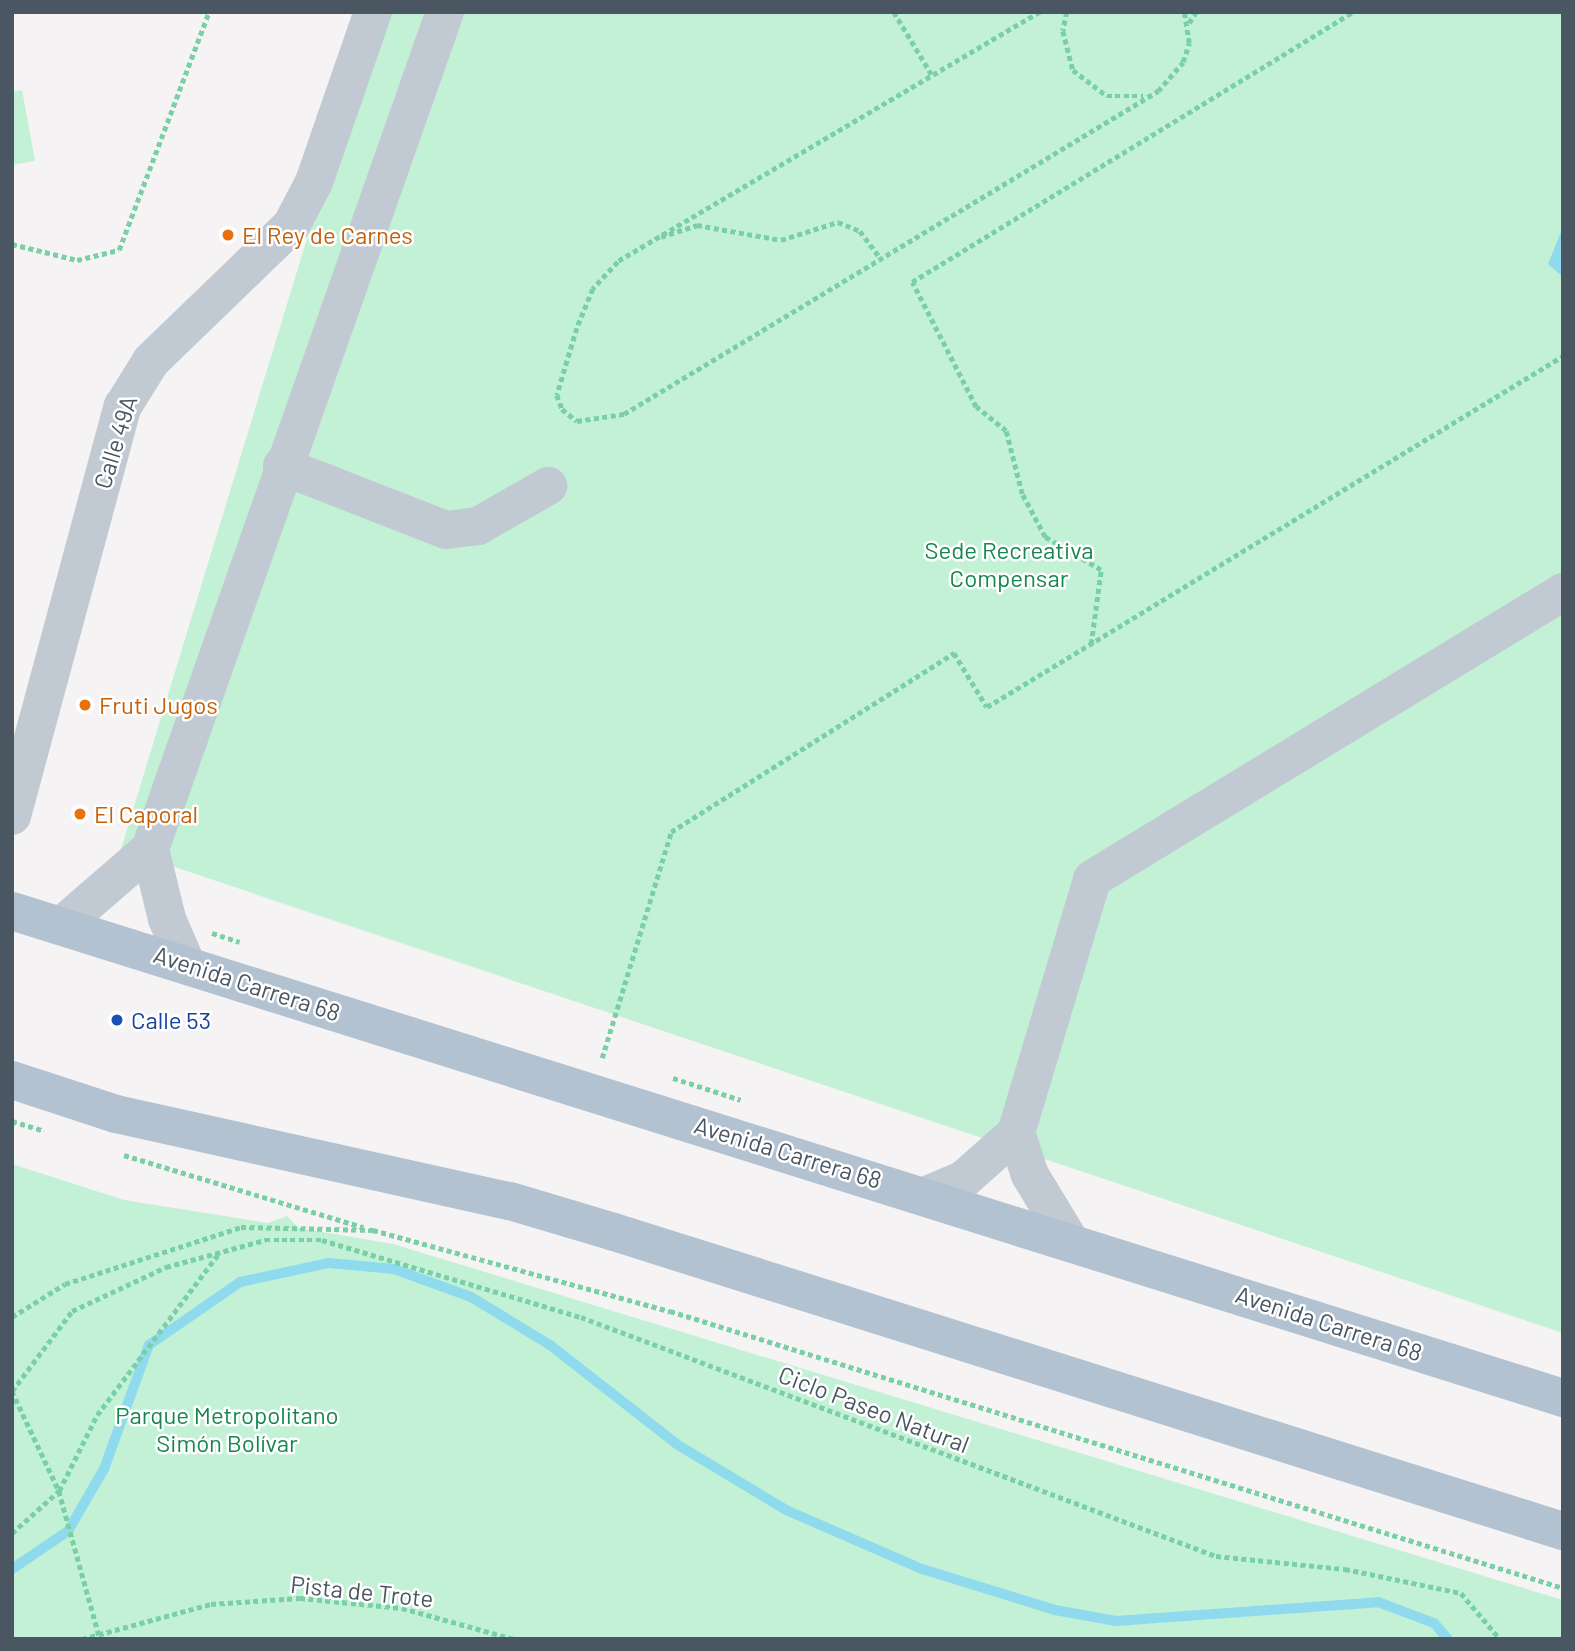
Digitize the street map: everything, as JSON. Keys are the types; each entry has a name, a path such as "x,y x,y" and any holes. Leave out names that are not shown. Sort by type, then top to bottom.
{"main road":[{"name":"Avenida Carrera 68","path":"12,911 927,1195 1563,1398"},
{"path":"12,1080 169,1127 588,1224 1563,1531"}],"street":[{"name":"Calle 49A","path":"12,816 123,407 151,361 290,226 314,182 373,12"},
{"path":"61,926 150,849 282,466 445,12"},
{"path":"282,466 446,530 478,526 548,486"},
{"path":"927,1195 963,1180 1016,1133 1093,879 1563,592"},
{"path":"150,849 167,919 186,964"},
{"path":"1016,1133 1030,1175 1070,1241"}],"path":[{"path":"12,244 77,260 119,250 209,12"},
{"path":"894,12 932,75"},
{"path":"1040,12 650,240 593,289 577,328 557,394 577,421 624,414 1158,91 1184,62 1188,24 1184,12"},
{"path":"1067,12 1065,51 1088,86 1128,99 1150,95"},
{"path":"1188,24 1196,12"},
{"path":"1090,644 1102,599 1101,570 1045,537 1026,504 1006,431 976,407 912,282 1353,12"},
{"path":"650,240 697,225 781,240 838,222 860,231 880,258"},
{"path":"602,1058 671,832 954,653 987,707 1563,356"},
{"path":"12,1121 51,1133"},
{"path":"116,1152 373,1230 670,1311 1563,1588"},
{"path":"12,1317 65,1284 240,1227 373,1230"},
{"name":"Ciclo Paseo Natural","path":"12,1391 72,1311 166,1268 265,1240 322,1240 432,1268 581,1317 1153,1536 1216,1556 1345,1569 1461,1593 1500,1639"},
{"path":"12,1533 60,1491 97,1415 219,1253"},
{"path":"12,1391 60,1491 101,1632 100,1639"},
{"name":"Pista de Trote","path":"82,1639 211,1604 300,1598 402,1608 514,1639"}],"green space":[{"name":"Sede Recreativa Compensar","path":"390,12 1563,12 1563,1333 121,849 306,242"},
{"path":"22,90 35,161 12,165 12,92"},
{"name":"Parque Metropolitano Simón Bolívar","path":"12,1164 124,1200 268,1223 287,1216 299,1228 393,1244 1563,1600 1563,1639 12,1639"}],"water":[{"path":"1563,227 1563,277 1548,264"}],"waterway":[{"path":"12,1569 68,1531 104,1469 149,1345 240,1282 329,1263 394,1269 471,1297 550,1345 678,1445 786,1510 922,1569 1055,1610 1116,1621 1378,1602 1434,1623 1448,1639"}],"place":[{"name":"El Rey de Carnes","path":"228,235"},
{"name":"Fruti Jugos","path":"85,705"},
{"name":"El Caporal","path":"80,814"},
{"name":"Calle 53","path":"117,1020"}]}
